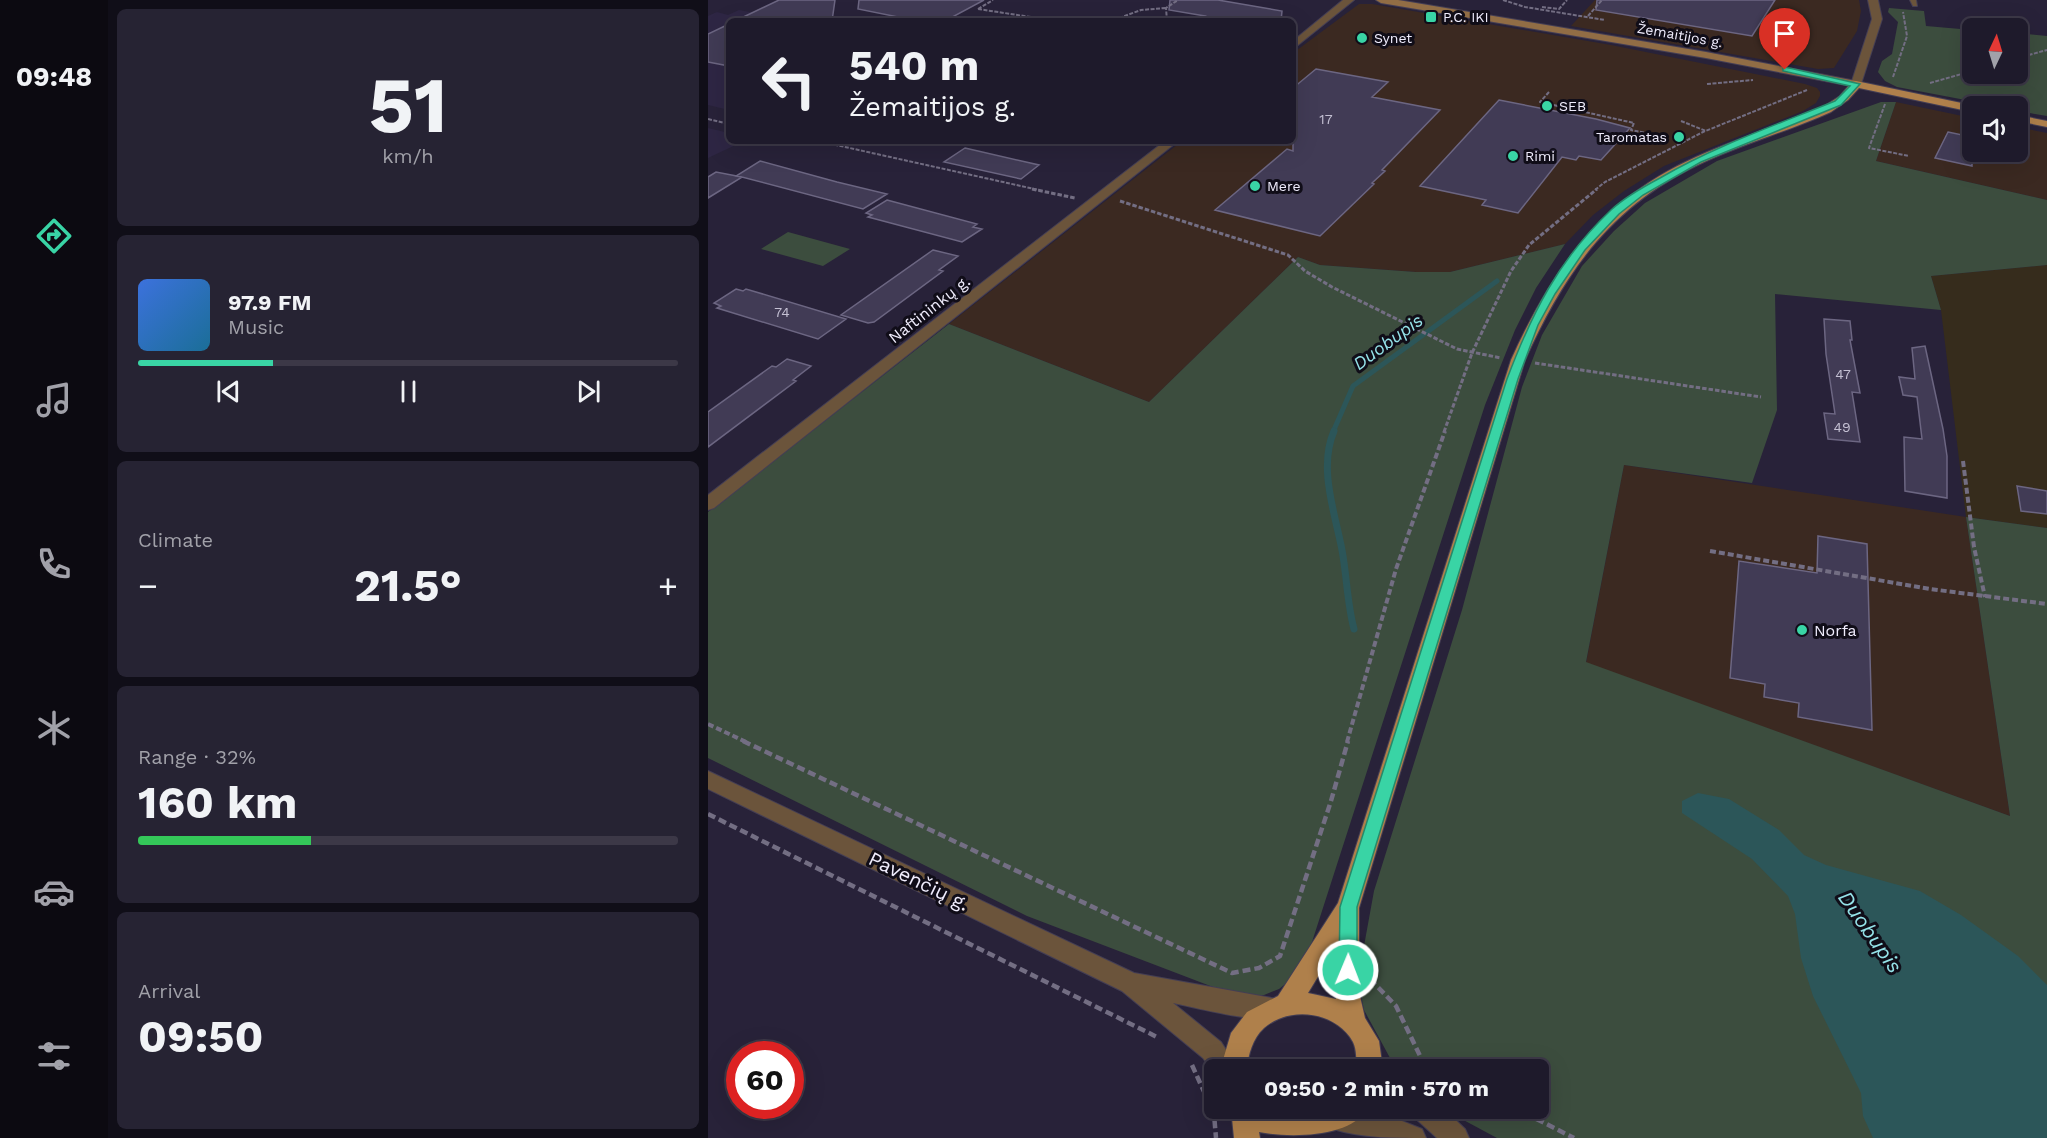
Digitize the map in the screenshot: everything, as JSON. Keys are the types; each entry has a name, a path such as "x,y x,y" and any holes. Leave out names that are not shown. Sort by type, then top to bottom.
{"main road":[{"name":"Žemaitijos g.","path":"1381,0 1706,55 1962,107"},
{"path":"1353,1021 1347,992 1348,907 1518,360 1533,325 1569,263 1594,232 1615,212 1659,180 1698,160 1838,103 1856,84"},
{"path":"2028,120 2047,124"},
{"path":"1281,1006 1348,907"},
{"path":"1235,1059 1238,1043 1259,1017 1281,1006 1305,1002 1323,1004 1353,1021 1365,1039 1371,1059"},
{"path":"1246,1119 1247,1138"},
{"path":"1257,1119 1276,1130 1316,1135 1340,1119"}],"street":[{"path":"1296,44 1349,0"},
{"path":"1856,84 1877,19 1873,0"},
{"name":"Naftininkų g.","path":"708,504 1168,144"},
{"name":"Pavenčių g.","path":"708,779 1130,983 1196,1035 1219,1059"},
{"name":"Pavenčių g.","path":"1130,983 1236,1004 1281,1006"},
{"path":"1360,1119 1413,1138"},
{"path":"1435,1119 1456,1138"}],"path":[{"path":"993,0 978,9 1037,18"},
{"path":"1119,18 1141,10 1166,8 1178,0"},
{"path":"1503,0 1525,7 1605,20"},
{"path":"1518,14 1525,7 1559,9 1567,0"},
{"path":"1582,24 1602,0"},
{"path":"1901,4 1907,36 1893,77 1891,92 1869,148 1909,156"},
{"path":"1166,8 1167,18"},
{"path":"2028,55 2047,50"},
{"path":"1920,86 1962,74"},
{"path":"1707,84 1756,80"},
{"path":"1549,92 1540,102 1634,123 1631,130 1657,135"},
{"path":"708,120 726,123"},
{"path":"1681,121 1706,131"},
{"path":"832,144 1094,202"},
{"path":"1114,199 1288,255 1305,271 1323,282 1456,349 1761,397"},
{"path":"1963,461 1978,573 1985,597"},
{"path":"1710,551 1985,597 2047,604"},
{"path":"708,724 1232,973"},
{"path":"708,814 1165,1041"},
{"path":"1537,1119 1574,1138"}],"shaded area":[{"path":"1595,0 1859,0 1861,11 1857,31 1834,68 1818,69 1571,26"},
{"path":"1359,4 1372,4 1611,45 1805,84 1817,88 1820,96 1816,103 1803,111 1664,166 1624,191 1593,215 1565,244 1450,272 1416,272 1320,265 1298,257 1149,402 949,324 1178,144 1296,144 1296,51"},
{"path":"1889,8 1924,11 1926,26 1962,29 1962,84 2028,84 2028,34 2047,36 2047,116 2028,113 2028,96 1962,96 1962,99 1897,87 1885,81 1878,72 1882,61 1892,54 1898,22 1888,12"},
{"path":"739,10 782,18 726,18 726,109 708,105 708,16 717,12 728,15"},
{"path":"1881,102 1896,102 1876,161 2047,200 2047,265 1931,276 1941,310 1775,294 1777,410 1752,483 1624,465 1586,662 2010,816 1966,517 2047,528 2047,1138 1497,1138 1462,1119 1549,1119 1549,1059 1391,1059 1364,1010 1360,990 1362,957 1374,891 1462,610 1522,387 1542,335 1582,266 1614,231 1645,203 1717,161"},
{"path":"1896,102 1962,116 1962,162 2028,162 2028,129 2047,133 2047,200 1876,161"},
{"path":"708,128 726,132 726,144 738,144 708,158"},
{"path":"788,232 850,249 823,266 761,249"},
{"path":"1565,244 1536,288 1515,330 1485,405 1312,942 1294,977 1279,989 1264,995 1250,996 1213,987 1027,916 708,758 708,512 949,324 1149,402 1298,257 1320,265 1416,272 1450,272"},
{"path":"2047,265 2047,528 1966,517 1941,310 1931,276"},
{"path":"1624,465 1966,517 2010,816 1586,663"}],"water":[{"path":"1698,793 1729,799 1779,830 1804,855 1826,865 1920,891 1961,915 2018,956 2047,985 2047,1138 1873,1138 1863,1116 1861,1093 1813,996 1801,958 1795,914 1788,896 1752,859 1682,813 1682,801"}],"building":[{"path":"779,0 835,0 832,18 741,18"},
{"path":"859,0 984,0 951,18 903,18 858,9"},
{"path":"1170,0 1218,0 1282,11 1281,18 1202,18 1205,16 1169,10"},
{"path":"1597,0 1775,0 1752,36 1596,10"},
{"path":"726,25 726,65 708,62 708,34"},
{"path":"1316,69 1388,82 1372,97 1440,110 1382,170 1385,171 1372,183 1374,184 1320,236 1215,210 1287,149 1293,151 1293,144 1296,144 1296,86"},
{"name":"Rimi","path":"1499,100 1630,128 1601,160 1579,156 1576,160 1562,157 1518,213 1482,205 1486,200 1420,186"},
{"path":"1948,132 1962,135 1962,162 1972,162 1972,166 1935,158"},
{"path":"965,148 1039,165 1021,179 944,162"},
{"path":"760,161 887,194 863,209 742,177 708,198 708,177 716,172 736,176"},
{"path":"887,200 977,224 973,227 982,229 962,242 868,217 872,215 866,213"},
{"path":"933,250 958,256 939,270 943,271 874,322 868,323 841,315"},
{"path":"736,289 743,291 746,289 846,319 818,339 717,308 721,306 714,303"},
{"path":"1824,319 1850,321 1852,340 1850,340 1860,393 1852,392 1860,442 1828,439 1824,413 1835,414 1826,354"},
{"path":"1925,346 1947,456 1947,498 1905,491 1904,437 1922,439 1917,397 1903,395 1899,377 1915,379 1912,348"},
{"path":"787,359 811,366 793,380 796,381 708,447 708,412 772,366 776,367"},
{"path":"2017,486 2047,491 2047,514 2021,511"},
{"name":"Norfa","path":"1818,536 1867,544 1872,730 1798,717 1799,703 1764,697 1765,684 1730,678 1739,561 1817,573"}],"waterway":[{"name":"Duobupis","path":"1333,432 1353,386 1497,281"},
{"name":"Duobupis","path":"1334,431 1329,445 1329,490 1342,550 1354,629"}],"place":[{"name":"P.C. IKI","path":"1431,17"},
{"name":"Synet","path":"1362,38"},
{"name":"SEB","path":"1547,106"},
{"name":"Taromatas","path":"1679,137"},
{"name":"Rimi","path":"1513,156"},
{"name":"Mere","path":"1255,186"},
{"name":"Norfa","path":"1802,630"}],"route":[{"path":"1348,970 1348,907 1518,360 1533,325 1569,263 1594,232 1639,193 1698,160 1838,103 1856,84 1785,70"}]}
